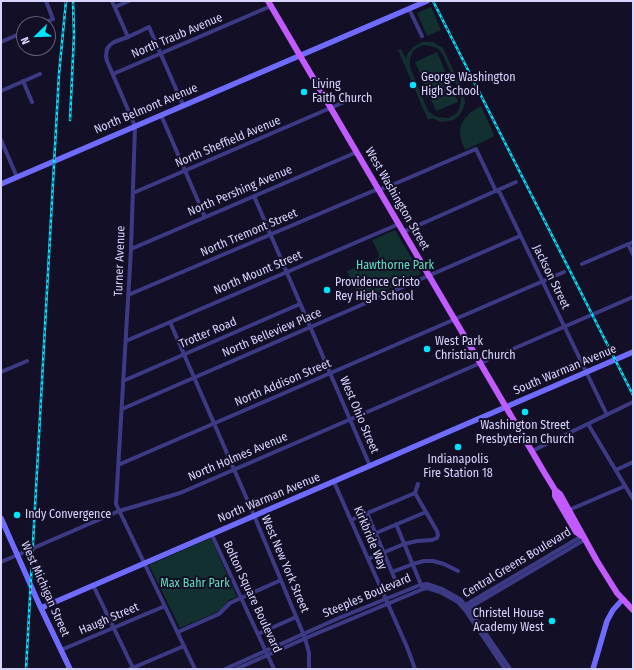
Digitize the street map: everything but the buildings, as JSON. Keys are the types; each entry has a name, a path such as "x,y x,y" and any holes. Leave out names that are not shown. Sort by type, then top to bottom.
{"main road":[{"name":"North Belmont Avenue","path":"1,184 427,1"},
{"name":"West Washington Street","path":"269,3 555,490 560,494 580,529 583,538 613,587 633,610"},
{"name":"South Warman Avenue","path":"506,407 633,352"},
{"name":"North Warman Avenue","path":"40,608 506,407"},
{"name":"West Washington Street","path":"555,490 555,496 576,532 583,538"},
{"name":"West Michigan Street","path":"1,518 40,608 70,669"},
{"path":"593,669 607,621 613,610 622,599"}],"street":[{"path":"46,1 52,16"},
{"path":"112,1 128,36 149,27 183,106"},
{"path":"115,7 129,1"},
{"name":"North Traub Avenue","path":"113,74 269,3"},
{"path":"409,9 422,36"},
{"path":"1,42 16,35"},
{"name":"Turner Avenue","path":"119,511 116,504 131,249 135,126 107,60 107,49 114,42 128,36"},
{"path":"1,89 40,74"},
{"path":"23,81 32,102"},
{"name":"North Sheffield Avenue","path":"133,193 356,97"},
{"path":"161,115 205,217"},
{"path":"1,140 17,177"},
{"name":"North Tremont Street","path":"128,296 373,191 385,188 476,149"},
{"name":"Jackson Street","path":"476,149 497,191 500,193 607,415"},
{"name":"North Pershing Avenue","path":"131,249 357,152"},
{"path":"403,232 516,182"},
{"name":"West Ohio Street","path":"254,196 370,466"},
{"name":"North Mount Street","path":"126,341 399,224"},
{"name":"North Belleview Place","path":"122,409 520,236"},
{"path":"582,264 633,242"},
{"path":"628,244 633,254"},
{"name":"North Addison Street","path":"118,465 564,272"},
{"name":"North Holmes Avenue","path":"1,562 119,511 177,495 633,297"},
{"name":"Trotter Road","path":"123,381 300,304"},
{"name":"West New York Street","path":"170,322 304,636 309,653 309,669"},
{"path":"1,372 27,361"},
{"path":"532,451 633,402"},
{"path":"588,424 633,500"},
{"path":"616,470 633,462"},
{"name":"Kirkbride Way","path":"334,482 407,647 415,669"},
{"path":"368,559 404,544 437,538 437,531 415,493 418,484"},
{"path":"569,510 625,486"},
{"path":"351,520 415,493"},
{"path":"119,511 195,669"},
{"path":"376,533 426,512"},
{"path":"367,513 397,584"},
{"path":"396,524 422,587"},
{"name":"Bolton Square Boulevard","path":"212,534 274,669"},
{"name":"Central Greens Boulevard","path":"465,608 583,538"},
{"path":"392,572 420,562 433,561 444,564 458,571"},
{"path":"178,632 219,614 230,602 281,580"},
{"path":"93,585 132,668 184,646"},
{"name":"Steeples Boulevard","path":"225,669 422,587 434,585 460,599 505,669"},
{"name":"Haugh Street","path":"61,650 165,606"},
{"name":"Steeples Boulevard","path":"465,608 510,669"},
{"path":"258,634 296,617"},
{"name":"Steeples Boulevard","path":"236,669 267,652"}],"green space":[{"path":"431,7 441,30 427,36 417,13"},
{"path":"422,42 433,42 443,48 463,91 465,102 459,116 453,120 441,122 432,118 428,120 398,50 401,49 406,59 408,53 413,47","holes":["426,45 437,48 442,53 461,95 459,109 456,114 448,118 437,117 428,111 410,67 410,59 413,51 420,46"]},
{"path":"437,52 458,102 436,111 415,62"},
{"path":"481,106 494,135 493,137 465,150 461,140 461,125 471,112"},
{"name":"Hawthorne Park","path":"395,230 421,274 361,301 347,271 378,258 379,254 372,240"},
{"name":"Max Bahr Park","path":"211,538 237,597 229,600 220,611 180,628 149,565"}],"railway":[{"path":"26,669 59,74 66,1"},
{"path":"70,120 74,35 73,1"},
{"path":"433,1 633,395"}],"place":[{"name":"George Washington High School","path":"413,85"},
{"name":"Living Faith Church","path":"304,92"},
{"name":"Providence Cristo Rey High School","path":"327,290"},
{"name":"West Park Christian Church","path":"427,349"},
{"name":"Washington Street Presbyterian Church","path":"525,412"},
{"name":"Indianapolis Fire Station 18","path":"458,447"},
{"name":"Indy Convergence","path":"17,515"},
{"name":"Christel House Academy West","path":"552,621"}]}
